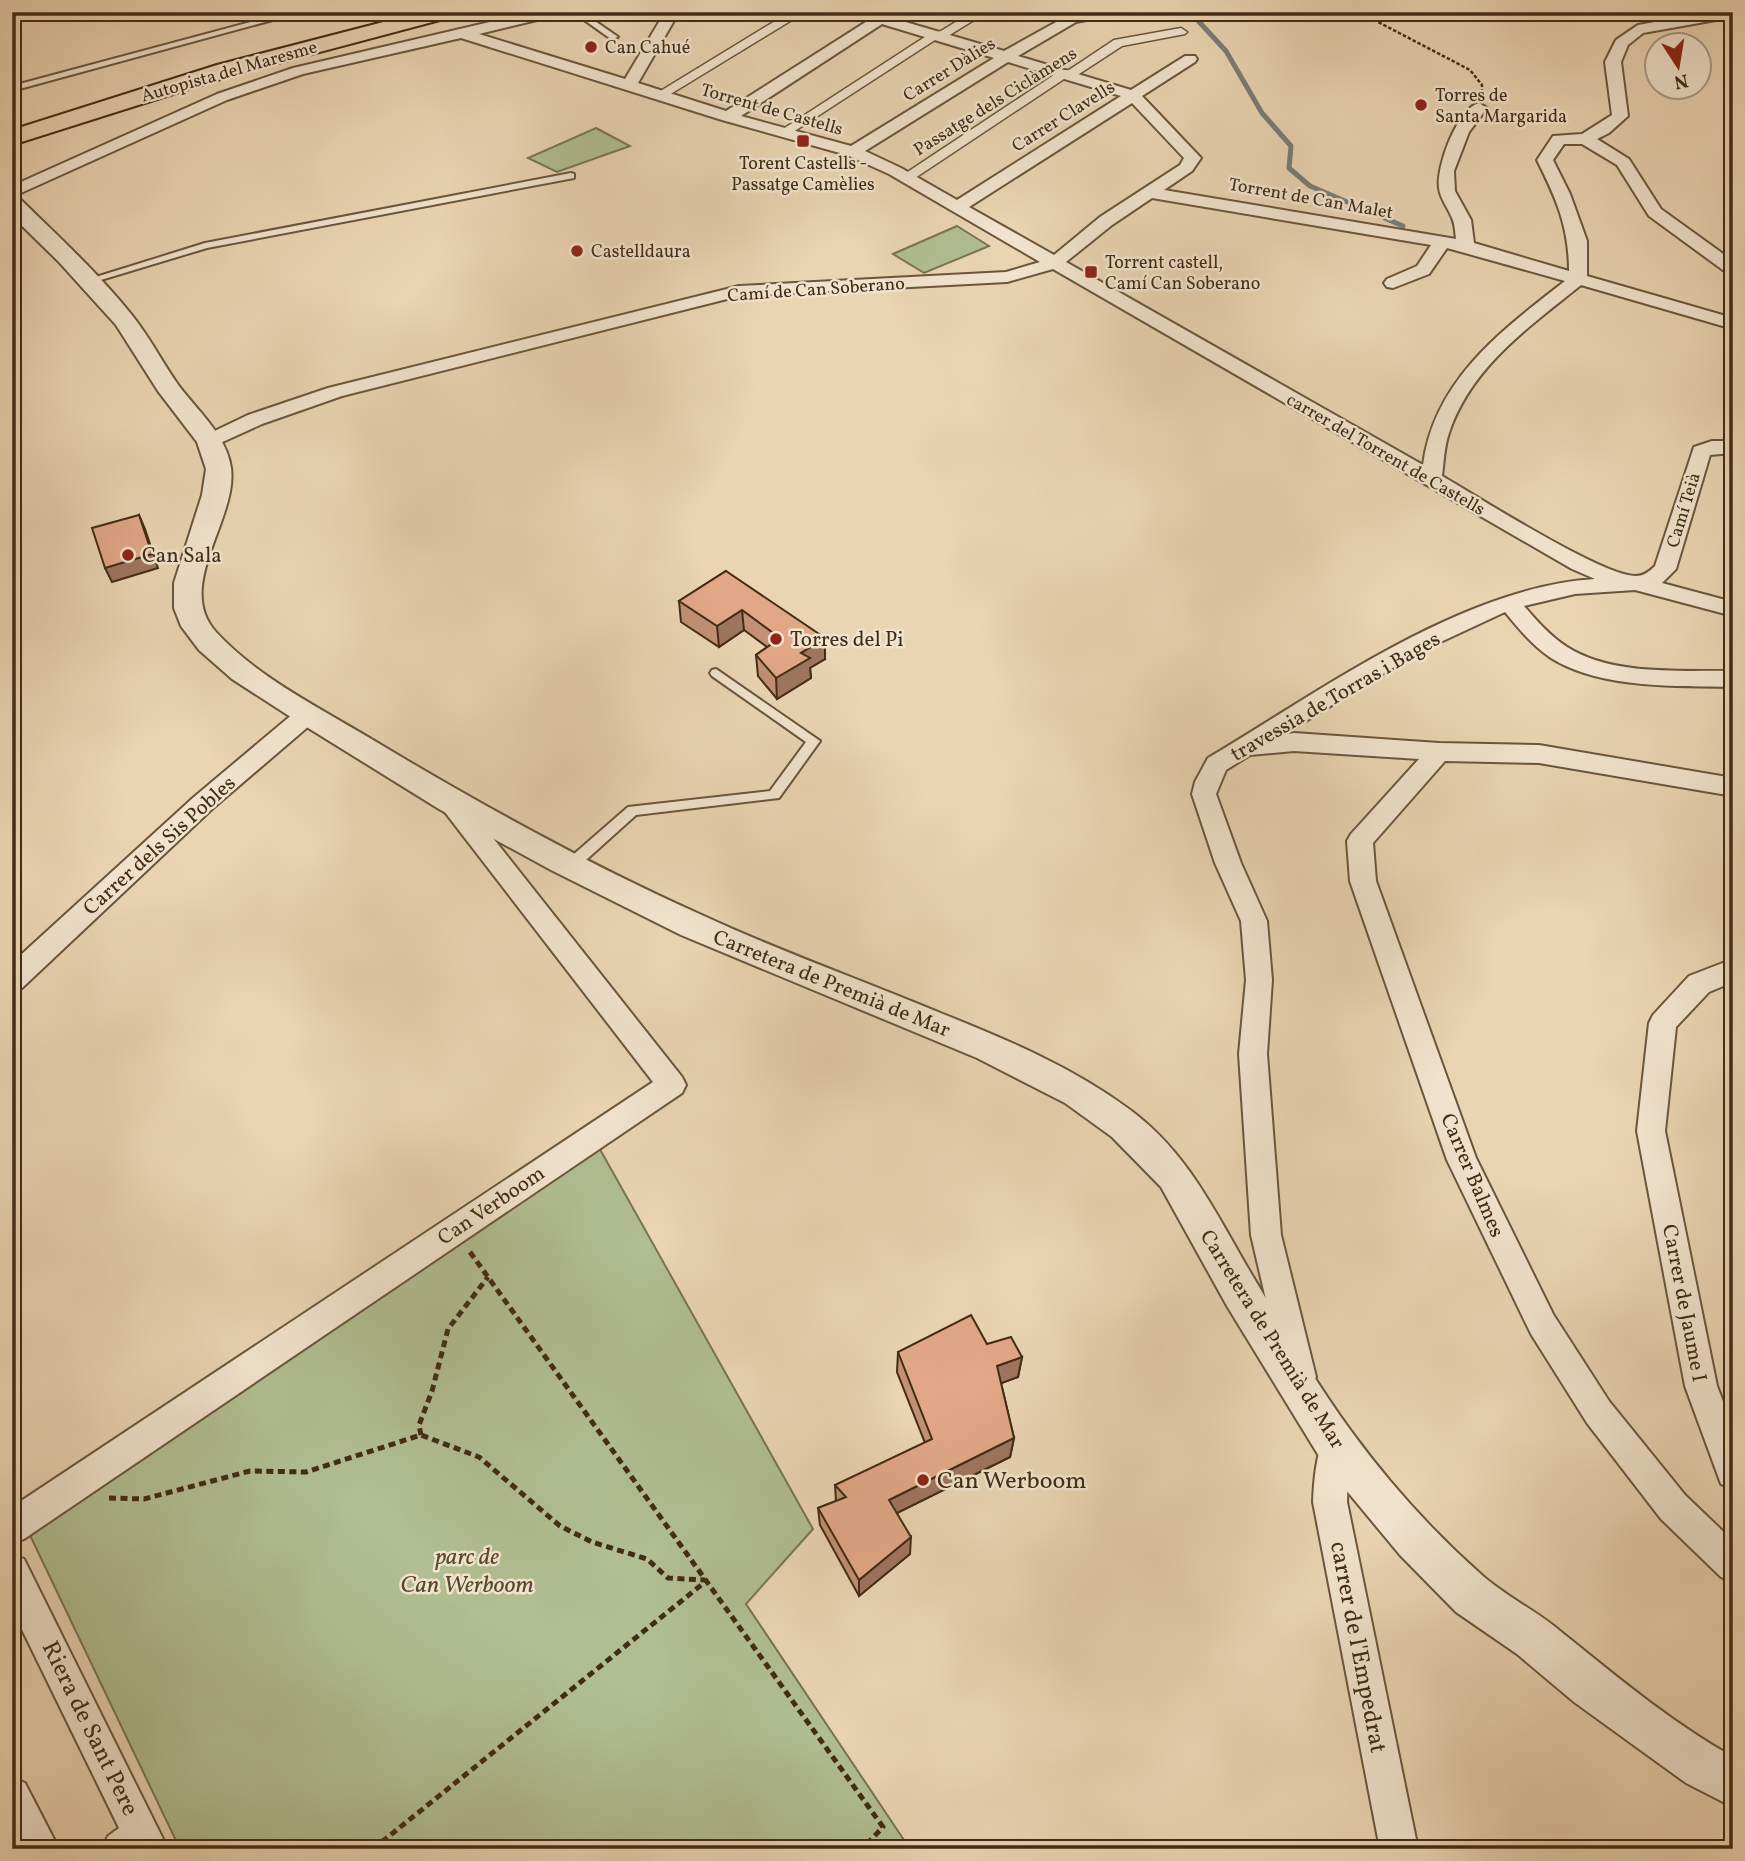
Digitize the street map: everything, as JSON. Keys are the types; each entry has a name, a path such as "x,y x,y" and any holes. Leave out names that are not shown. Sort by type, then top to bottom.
{"highway":[{"name":"Autopista del Maresme","path":"92,90 212,53 370,12"},
{"name":"Autopista del Maresme","path":"12,138 225,70 448,12"}],"street":[{"path":"12,191 222,97 298,71 553,12"},
{"path":"629,85 673,12"},
{"path":"660,95 799,12"},
{"path":"858,12 886,16 935,35 1133,95"},
{"path":"786,131 935,35 944,34 981,12"},
{"name":"Carrer Dàlies","path":"853,152 1005,57 1072,19 1108,12"},
{"path":"1431,481 1439,432 1464,379 1506,335 1578,279 1578,241 1562,194 1545,160 1559,139 1585,139 1603,130 1620,116 1617,102 1620,83 1613,62 1621,43 1638,29 1733,13"},
{"path":"728,117 886,16"},
{"name":"Passatge dels Ciclàmens","path":"906,177 1064,74 1072,73 1118,43 1181,32"},
{"name":"Torrent de Castells","path":"462,33 728,117 786,131 853,152 906,177 1054,263"},
{"name":"Carrer Clavells","path":"957,207 1190,59"},
{"name":"Camí de Can Soberano","path":"209,441 229,429 335,392 740,291 1007,277 1054,263 1148,192 1186,168 1193,158 1133,95"},
{"path":"1466,246 1462,220 1447,191 1446,171 1461,132 1479,108"},
{"path":"1585,139 1623,162 1655,212 1733,269"},
{"name":"Torrent de Can Malet","path":"1148,192 1466,246 1733,324"},
{"name":"Carretera de Premià de Mar","path":"12,204 125,321 167,386 209,441 219,469 215,495 188,583 188,608 195,626 242,672 450,801 571,865 693,926 989,1048 1078,1091 1125,1126 1174,1175 1241,1293 1337,1446 1415,1540 1472,1596 1533,1638 1590,1686 1723,1782"},
{"path":"1394,283 1423,270 1442,242"},
{"name":"carrer del Torrent de Castells","path":"1054,263 1580,564 1608,576 1733,609"},
{"name":"Camí Teià","path":"1637,583 1655,578 1665,569 1701,451 1712,447 1733,447"},
{"name":"travessia de Torras i Bages","path":"1305,1395 1266,1235 1253,1054 1259,980 1254,920 1228,863 1204,794 1207,782 1217,764 1409,648 1508,602 1575,587 1637,583"},
{"path":"1508,602 1533,631 1566,657 1616,671 1678,678 1733,679"},
{"name":"Carrer dels Sis Pobles","path":"12,980 203,803 308,714"},
{"path":"1243,750 1294,742 1439,752 1539,754 1733,786"},
{"name":"Carrer Balmes","path":"1439,752 1360,841 1363,881 1462,1160 1542,1324 1598,1412 1673,1507 1733,1565"},
{"name":"Can Verboom","path":"12,1527 672,1085 450,801"},
{"name":"Carrer de Jaume I","path":"1733,970 1699,984 1663,1023 1651,1131 1701,1386 1733,1472"},
{"name":"carrer de l'Empedrat","path":"1337,1446 1331,1473 1330,1503 1399,1849"},
{"name":"Riera de Sant Pere","path":"15,1583 137,1844"},
{"path":"12,1796 40,1849"}],"lane":[{"path":"12,89 298,12"},
{"path":"577,12 614,37"},
{"path":"88,281 205,246 571,176"},
{"path":"571,865 632,810 774,795 814,741 716,673"}],"path":[{"path":"1359,12 1470,70 1482,85 1483,97 1479,108"},
{"path":"454,1230 883,1827 865,1846 867,1849"},
{"path":"421,1435 418,1425 432,1391 448,1329 488,1278"},
{"path":"74,1486 102,1497 144,1499 250,1471 306,1472 421,1435 479,1457 560,1526 592,1542 646,1559 668,1578 706,1580"},
{"path":"373,1849 706,1580"}],"green space":[{"path":"596,128 630,146 557,172 528,158"},
{"path":"957,226 989,246 924,273 893,254"},
{"name":"parc de Can Werboom","path":"597,1144 813,1529 746,1604 910,1849 180,1849 27,1529"}],"building":[{"name":"Can Sala","path":"139,515 152,554 105,568 92,528"},
{"path":"726,571 825,638 801,653 810,658 776,678 756,655 780,638 742,610 717,626 679,601"},
{"name":"Can Werboom","path":"971,1315 987,1344 1011,1337 1022,1357 997,1366 1014,1438 889,1500 911,1537 859,1580 818,1508 846,1497 835,1485 932,1439 898,1352"}],"waterway":[{"path":"1190,12 1226,51 1262,113 1291,146 1289,168 1310,186 1403,226"}],"place":[{"name":"Can Cahué","path":"591,47"},
{"name":"Torres de Santa Margarida","path":"1421,105"},
{"name":"Torent Castells - Passatge Camèlies","path":"803,141"},
{"name":"Castelldaura","path":"577,251"},
{"name":"Torrent castell, Camí Can Soberano","path":"1091,272"},
{"name":"Can Sala","path":"128,555"},
{"name":"Torres del Pi","path":"776,639"},
{"name":"Can Werboom","path":"923,1480"}]}
